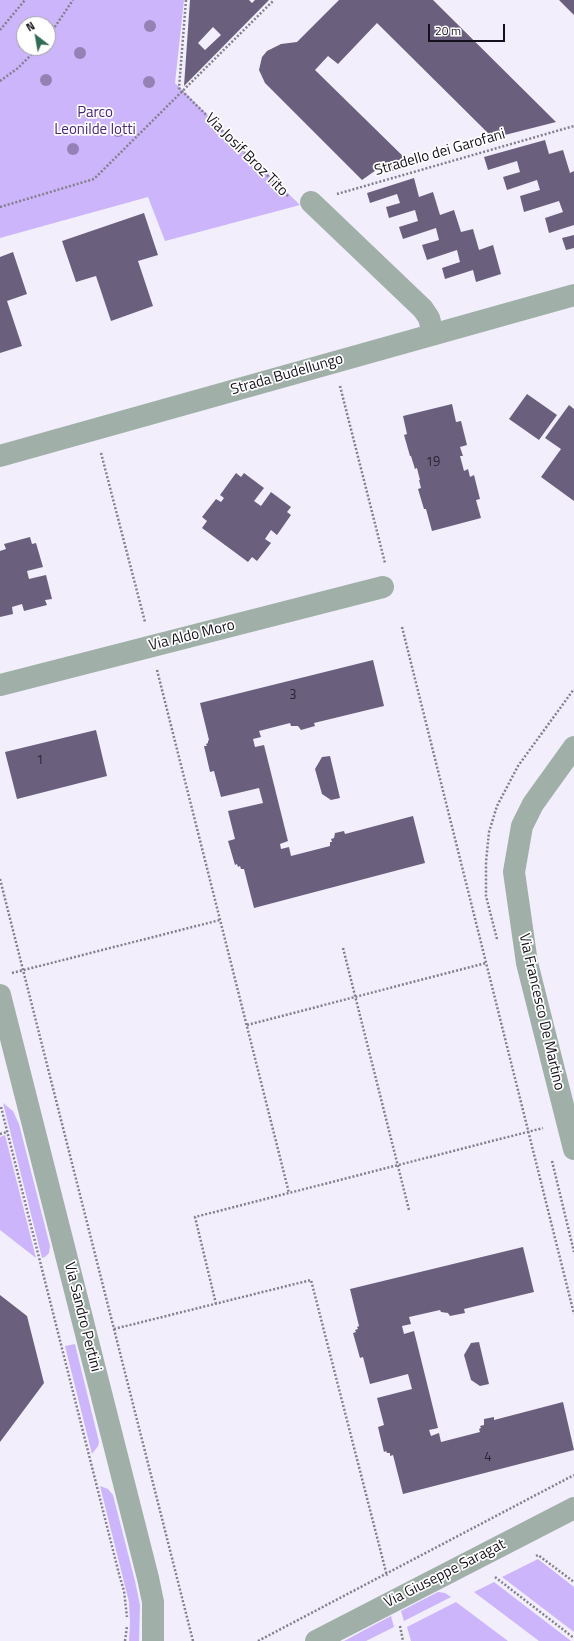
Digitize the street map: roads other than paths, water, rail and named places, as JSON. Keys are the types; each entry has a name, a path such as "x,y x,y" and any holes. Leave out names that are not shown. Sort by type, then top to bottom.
{"street":[{"path":"311,202 423,309 429,318 433,334"},
{"name":"Strada Budellungo","path":"0,456 574,295"},
{"name":"Via Aldo Moro","path":"0,685 383,587"},
{"name":"Via Francesco De Martino","path":"574,747 533,804 522,826 514,872 527,963 574,1149"},
{"name":"Via Sandro Pertini","path":"0,995 148,1578 154,1614 153,1641"},
{"name":"Via Giuseppe Saragat","path":"316,1641 574,1508"},
{"path":"154,1614 162,1641"}],"park label":[{"name":"Parco Leonilde Iotti","path":"95,122"}]}
